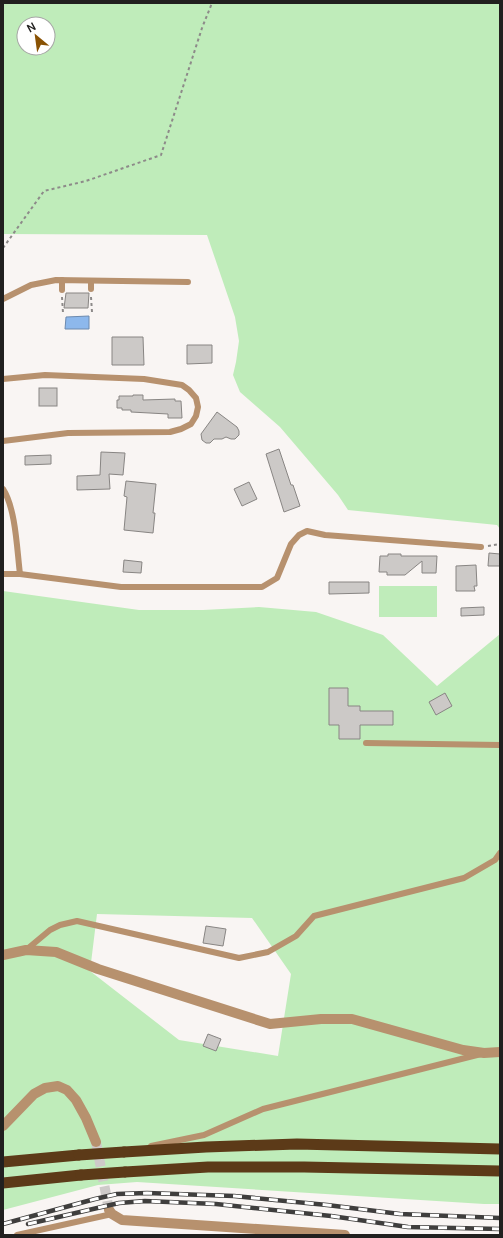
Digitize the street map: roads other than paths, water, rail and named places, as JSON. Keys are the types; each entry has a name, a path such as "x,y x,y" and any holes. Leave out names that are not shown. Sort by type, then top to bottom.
{"highway":[{"path":"3,1162 124,1152 296,1144 500,1149"},
{"path":"3,1183 82,1175 208,1167 297,1167 500,1171"}],"street":[{"path":"3,955 26,950 56,952 98,969 270,1024 320,1019 352,1019 463,1050 484,1054 500,1052"},
{"path":"3,1126 34,1094 45,1088 58,1086 67,1090 76,1100 86,1118 96,1142"},
{"path":"110,1212 122,1220 345,1235"}],"lane":[{"path":"3,299 31,285 56,280 188,282"},
{"path":"62,280 62,290"},
{"path":"91,281 91,289"},
{"path":"3,379 45,375 144,379 182,385 196,398 198,407 196,416 191,424 181,430 170,432 68,433 3,441"},
{"path":"3,489 8,501 15,528 20,574"},
{"path":"3,574 20,574 120,586 262,587 277,578 291,544 299,535 307,531 325,535 481,547"},
{"path":"366,743 500,745"},
{"path":"26,950 50,930 60,925 77,921 239,958 268,952 296,936 314,916 464,878 495,860 500,853"},
{"path":"124,1152 204,1134 263,1109 484,1054"},
{"path":"18,1235 110,1212"}],"water":[{"path":"89,316 89,329 65,329 66,317"}],"tunnel":[{"path":"96,1142 109,1210"}],"railway":[{"path":"3,1224 117,1194 147,1193 234,1196 400,1214 500,1218"},
{"path":"28,1224 119,1203 145,1201 216,1204 331,1216 408,1227 500,1229"}]}
